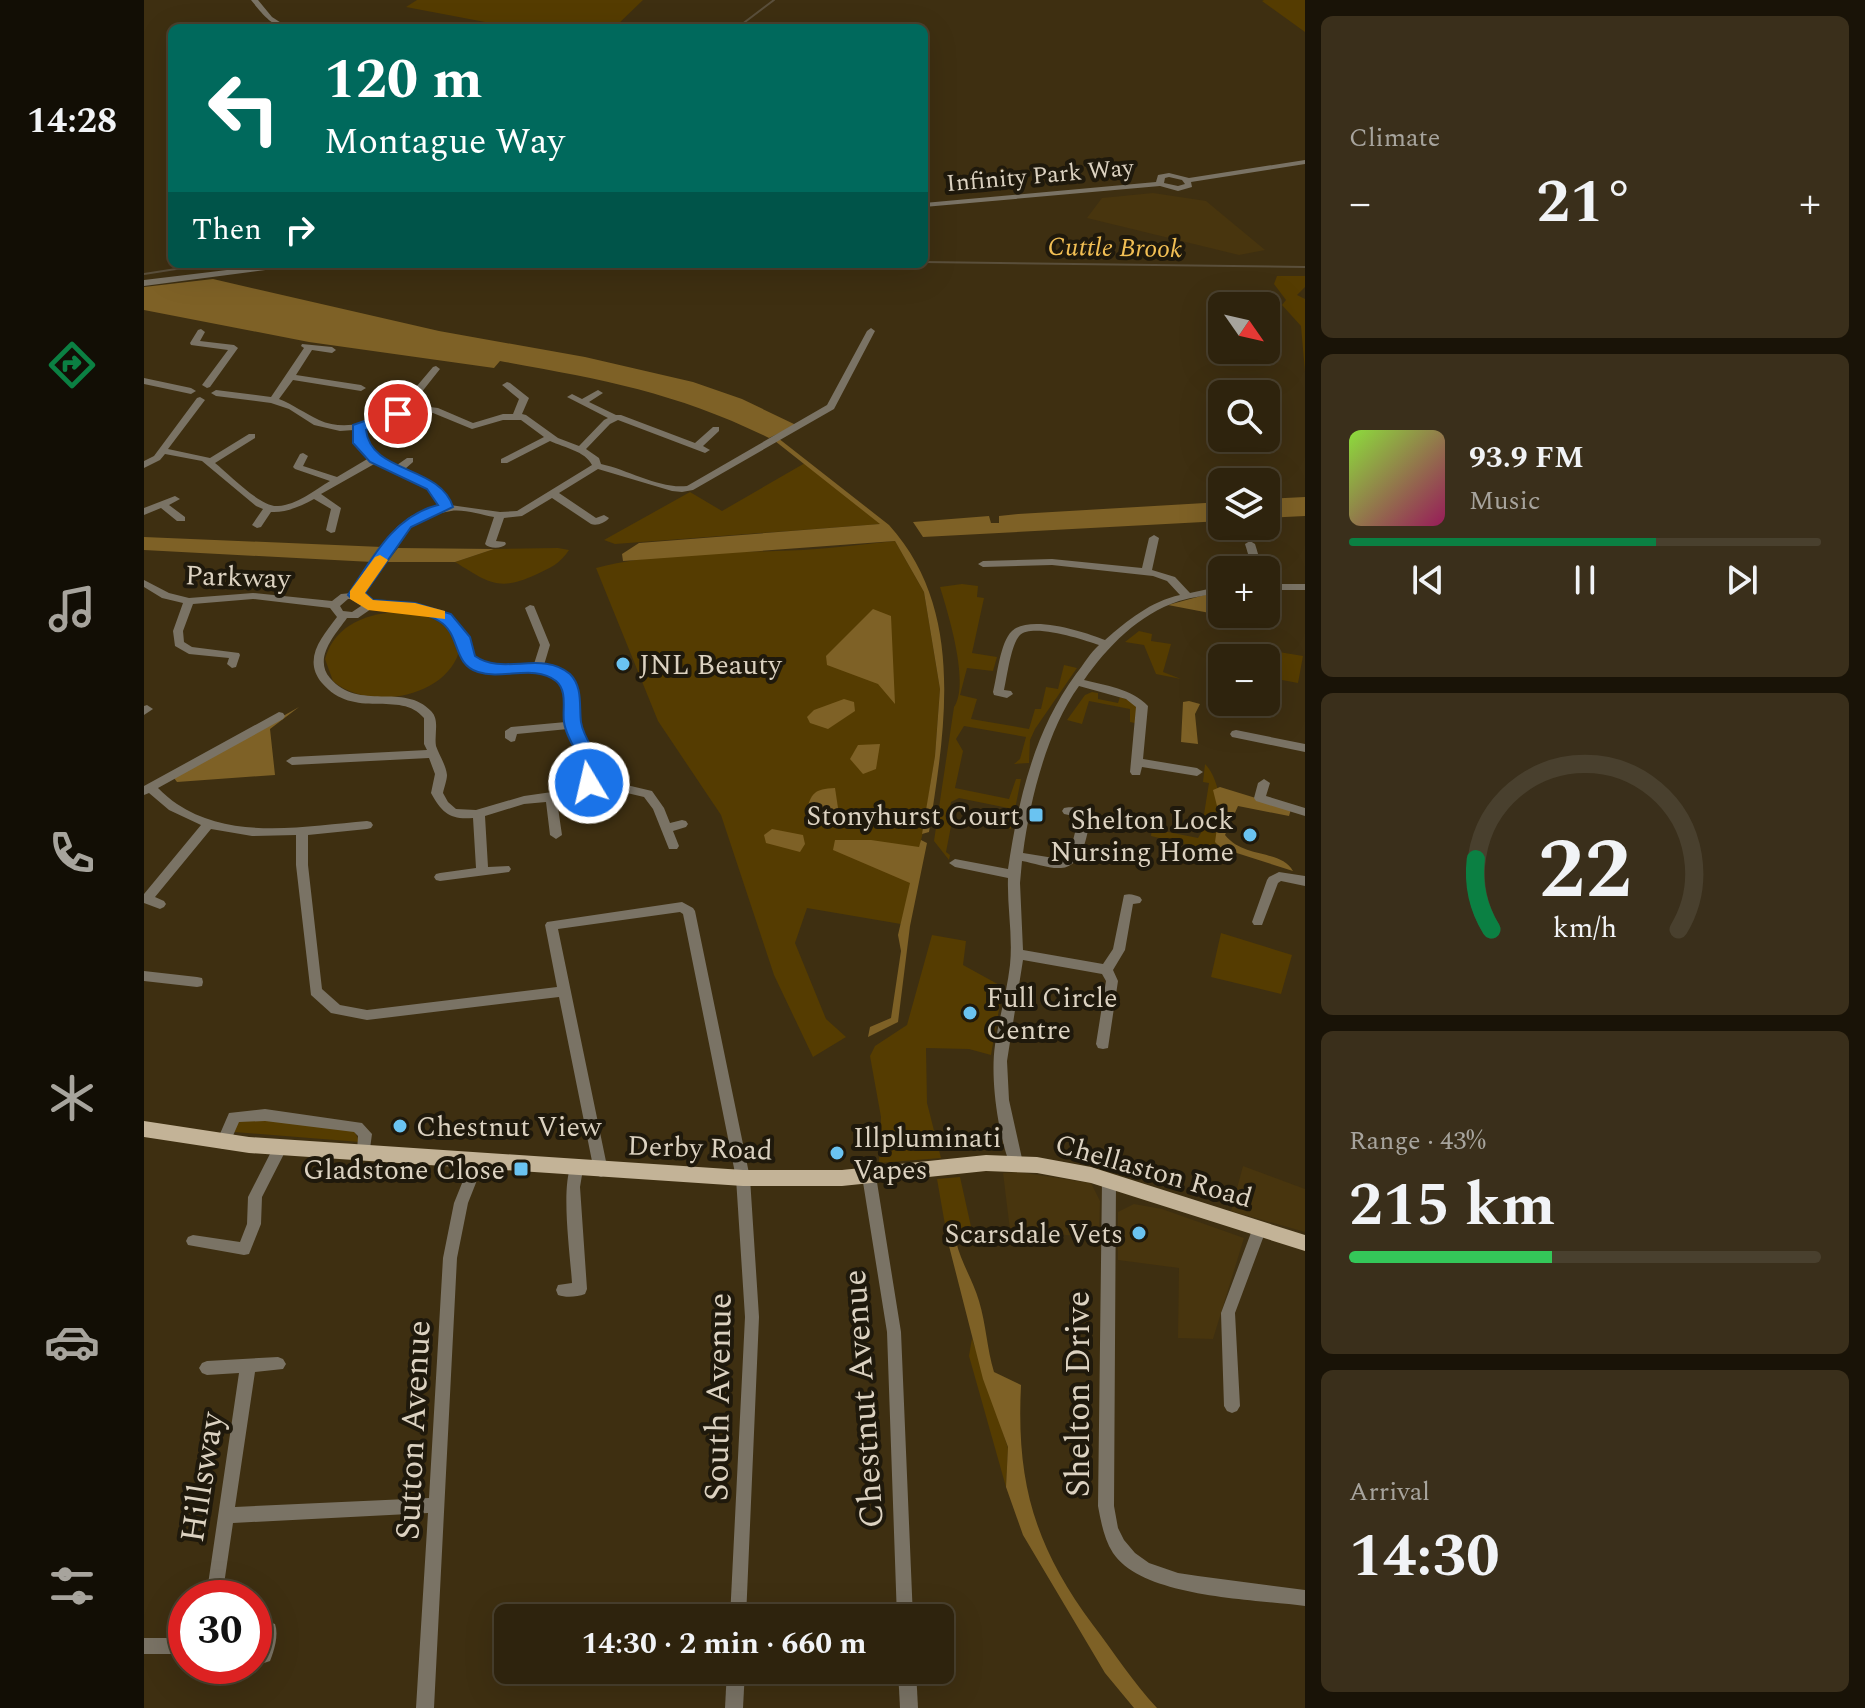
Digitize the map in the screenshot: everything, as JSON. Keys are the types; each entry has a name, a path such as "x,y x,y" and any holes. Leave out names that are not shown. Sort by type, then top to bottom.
{"main road":[{"name":"Derby Road","path":"144,1129 223,1143 280,1148 743,1178 869,1176 939,1168"},
{"name":"Chellaston Road","path":"939,1168 1016,1163 1076,1172 1305,1243"}],"street":[{"path":"254,0 280,24"},
{"path":"1188,180 1189,185 1183,189 1160,184 1159,179 1169,175 1188,180 1305,162"},
{"name":"Infinity Park Way","path":"928,205 1160,184"},
{"path":"144,283 264,268"},
{"path":"356,595 406,524 426,512 446,507 470,507 500,515 526,512 597,466 632,474 670,491 683,491 831,407 871,331"},
{"path":"144,381 191,391 207,385 236,345 189,344 201,332"},
{"path":"273,400 293,377 294,368 306,347 332,350"},
{"path":"416,408 416,393 436,369"},
{"path":"293,377 346,381 361,388"},
{"path":"412,381 423,384"},
{"path":"207,385 214,387 216,393"},
{"path":"516,387 524,398 517,416"},
{"path":"191,391 190,395 200,400"},
{"path":"144,465 162,451 200,400 216,393 273,400 292,407 317,423 358,428 416,408 435,410 472,426 517,416 533,422 551,437 593,456 597,466"},
{"path":"583,402 598,393"},
{"path":"572,397 613,417 642,423 700,448 716,429"},
{"path":"642,423 653,414"},
{"path":"580,450 613,417"},
{"path":"358,428 360,443 375,459 432,486 442,496 446,507"},
{"path":"210,462 245,447 252,436"},
{"path":"505,462 551,437"},
{"path":"162,451 210,462 268,508 286,509 375,459"},
{"path":"397,470 410,460"},
{"path":"287,472 301,462 337,480"},
{"path":"314,494 336,508 333,525 348,521"},
{"path":"555,495 595,522"},
{"path":"144,512 175,499"},
{"path":"163,505 181,519"},
{"path":"257,525 268,508"},
{"path":"490,544 500,515"},
{"path":"1146,572 1154,538"},
{"path":"1250,544 1254,556"},
{"path":"983,564 1052,562 1146,572 1169,577 1186,595"},
{"name":"Parkway","path":"144,583 166,596 189,601 253,596 334,605"},
{"path":"1280,587 1305,587"},
{"path":"1016,1163 1003,1102 1000,1062 1017,954 1014,875 1043,737 1077,682 1106,644 1137,616 1186,595 1208,591"},
{"path":"343,616 319,652 318,668 324,680 340,693 358,699 407,701 420,706 430,717 432,754 441,774 437,793 441,803 460,814 479,814 526,799 570,796 589,783 594,767 572,725 571,693 567,682 538,667 499,671 480,668 467,658 462,637 445,618 415,608 368,605 359,614 343,616 335,612 334,605 340,598 356,595 365,599 368,605"},
{"path":"189,601 178,631 179,644 189,650 235,655 232,664"},
{"path":"538,667 545,645 532,612 549,611"},
{"path":"1007,694 998,692 1012,639 1018,631 1034,627 1086,636 1106,644"},
{"path":"1077,682 1130,696 1140,703 1143,709 1136,767 1197,772"},
{"path":"279,716 147,789 169,807 207,826 230,831 367,825"},
{"path":"511,731 572,725"},
{"path":"1236,734 1305,748"},
{"path":"292,761 314,753 432,754"},
{"path":"589,783 648,794 673,846"},
{"path":"1264,783 1260,798 1305,812"},
{"path":"551,798 556,835"},
{"path":"1017,856 1062,864 1068,861 1079,844 1085,814 1068,811"},
{"path":"479,814 482,871"},
{"path":"666,828 682,824"},
{"path":"160,904 145,898 207,826"},
{"path":"302,830 302,865 316,991 336,1009 367,1015 564,991 601,1171"},
{"path":"955,863 1014,875"},
{"path":"440,877 505,869"},
{"path":"1258,922 1273,880 1279,876 1305,881"},
{"path":"1106,970 1119,950 1128,898 1136,900"},
{"name":"South Avenue","path":"564,991 551,925 682,907 689,911 743,1178 752,1317 739,1604"},
{"path":"1017,954 1106,970"},
{"path":"1103,1044 1112,981 1106,970"},
{"path":"144,976 197,982"},
{"path":"223,1143 234,1117 265,1115 352,1125 365,1134 364,1152"},
{"path":"193,1241 244,1249 254,1224 255,1197 280,1148"},
{"name":"Sutton Avenue","path":"425,1708 450,1258 461,1203 478,1160"},
{"path":"563,1290 580,1289 573,1187 576,1169"},
{"name":"Chestnut Avenue","path":"869,1176 894,1332 904,1604"},
{"name":"Shelton Drive","path":"1109,1181 1106,1506 1112,1533 1124,1556 1151,1574 1183,1583 1305,1598"},
{"path":"1232,1406 1228,1313 1259,1230"},
{"path":"207,1368 278,1364"},
{"name":"Hillsway","path":"217,1580 248,1366"},
{"path":"226,1515 437,1505"},
{"path":"144,1646 168,1646"},
{"path":"734,1708 735,1684"},
{"path":"908,1684 909,1708"}],"shaded area":[{"path":"417,0 643,0 618,24 495,24 406,7"},
{"path":"1264,0 1305,0 1305,32 1262,1"},
{"path":"1153,193 1206,201 1265,250 1239,255 1087,218 1102,198"},
{"path":"1277,276 1305,276 1305,287 1297,295 1305,299 1305,372 1301,326 1282,305 1286,300 1274,284"},
{"path":"213,279 439,331 585,357 693,382 742,399 796,425 769,438 669,398 571,374 500,361 494,368 309,342 144,310 144,287"},
{"path":"778,438 889,525 913,558 930,594 940,632 944,712 929,832 922,834 935,756 940,689 924,592 895,541 623,561 622,554 639,543 880,524 775,441"},
{"path":"805,463 881,524 615,544 604,540 690,492 722,511"},
{"path":"1305,497 1305,516 1280,517 1280,498"},
{"path":"1208,503 1208,522 923,537 913,522 989,516 991,523 999,523 999,516"},
{"path":"144,537 382,547 372,562 144,550"},
{"path":"895,541 924,592 940,689 935,756 923,832 901,924 807,908 795,943 826,1019 846,1037 813,1057 774,975 721,815 658,721 596,568 647,558 803,550"},
{"path":"398,548 494,549 455,562 387,562"},
{"path":"494,549 569,550 550,568 512,583 502,584 485,579 455,562"},
{"path":"962,584 978,586 977,597 984,598 972,653 997,657 993,671 967,668 960,695 977,699 971,719 1029,729 1035,709 1041,709 1046,687 1058,689 1064,665 1077,668 1035,729 1030,740 1029,763 1014,764 1020,759 1026,737 964,726 956,739 963,751 955,788 1009,799 1016,779 1021,779 1011,829 1006,828 1008,808 959,798 951,802 948,820 952,821 946,852 950,855 949,860 934,841 960,682 956,648 940,587"},
{"path":"1208,594 1208,613 1168,605"},
{"path":"873,609 891,616 895,704 878,684 827,665 826,656"},
{"path":"407,612 441,623 456,642 459,652 451,668 438,681 422,690 384,697 365,696 333,681 325,659 337,636 357,621 381,614"},
{"path":"1139,631 1152,634 1151,641 1171,644 1163,672 1181,679 1156,674 1144,645 1125,642"},
{"path":"1280,652 1303,656 1298,683 1280,680"},
{"path":"1098,693 1098,699 1118,703 1120,697 1136,703 1139,724 1130,722 1130,709 1089,701 1082,724 1067,720 1085,695"},
{"path":"844,699 854,702 855,711 828,729 810,723 807,717 814,710"},
{"path":"1183,702 1200,704 1195,714 1198,744 1181,742"},
{"path":"299,707 270,729 275,775 177,782 174,778"},
{"path":"880,744 876,769 863,774 850,759 858,745"},
{"path":"1205,764 1215,781 1221,805 1221,830 1215,850 1170,841 1169,848 1161,846 1163,839 1151,836 1153,821 1163,831 1198,838 1201,833 1209,783 1203,782"},
{"path":"1220,787 1291,809 1289,816 1238,806 1225,835 1242,848 1280,859 1293,871 1221,848 1215,842 1219,814 1213,790"},
{"path":"835,788 838,808 826,825 806,813 814,793"},
{"path":"772,829 803,835 805,844 800,852 766,843 764,835"},
{"path":"835,840 871,840 919,847 921,840 927,843 910,926 898,1022 868,1037 870,1027 891,1018 901,951 898,935 910,883 833,850"},
{"path":"1221,933 1292,955 1281,994 1211,977"},
{"path":"932,935 966,941 963,965 1003,987 991,1055 969,1049 926,1048 927,1103 941,1158 879,1163 881,1117 870,1056 875,1046 907,1025"},
{"path":"247,1118 354,1131 360,1142 234,1132 235,1123"},
{"path":"1243,1166 1305,1189 1305,1232 1231,1211"},
{"path":"1018,1172 1091,1183 1100,1201 1099,1238 1010,1230 1003,1173"},
{"path":"960,1177 974,1240 948,1242 937,1179"},
{"path":"1134,1204 1162,1209 1244,1238 1213,1339 1178,1338 1179,1268 1118,1260 1118,1212"},
{"path":"956,1241 979,1301 994,1372 1021,1385 1020,1420 1026,1483 1043,1541 1073,1596 1157,1708 1134,1708 1105,1673 1023,1535 1006,1487 1008,1447 983,1379 948,1242"},
{"path":"972,1338 1008,1448 1006,1487 969,1356"}],"waterway":[{"path":"742,24 774,0"},
{"name":"Cuttle Brook","path":"928,262 1305,267"},
{"name":"Cuttle Brook","path":"144,274 182,268"}],"slow traffic":[{"path":"380,560 356,595 365,599 368,605 408,607 439,615"}],"place":[{"name":"JNL Beauty","path":"623,664"},
{"name":"Stonyhurst Court","path":"1036,815"},
{"name":"Shelton Lock Nursing Home","path":"1250,835"},
{"name":"Full Circle Centre","path":"970,1013"},
{"name":"Chestnut View","path":"400,1126"},
{"name":"Illpluminati Vapes","path":"837,1153"},
{"name":"Gladstone Close","path":"521,1169"},
{"name":"Scarsdale Vets","path":"1139,1233"}],"route":[{"path":"398,414 358,428 360,443 375,459 432,486 442,496 446,507 426,512 406,524 356,595 365,599 368,605 415,608 445,618 462,637 467,658 480,668 499,671 538,667 564,678 571,693 572,725 594,767 589,783"}]}
